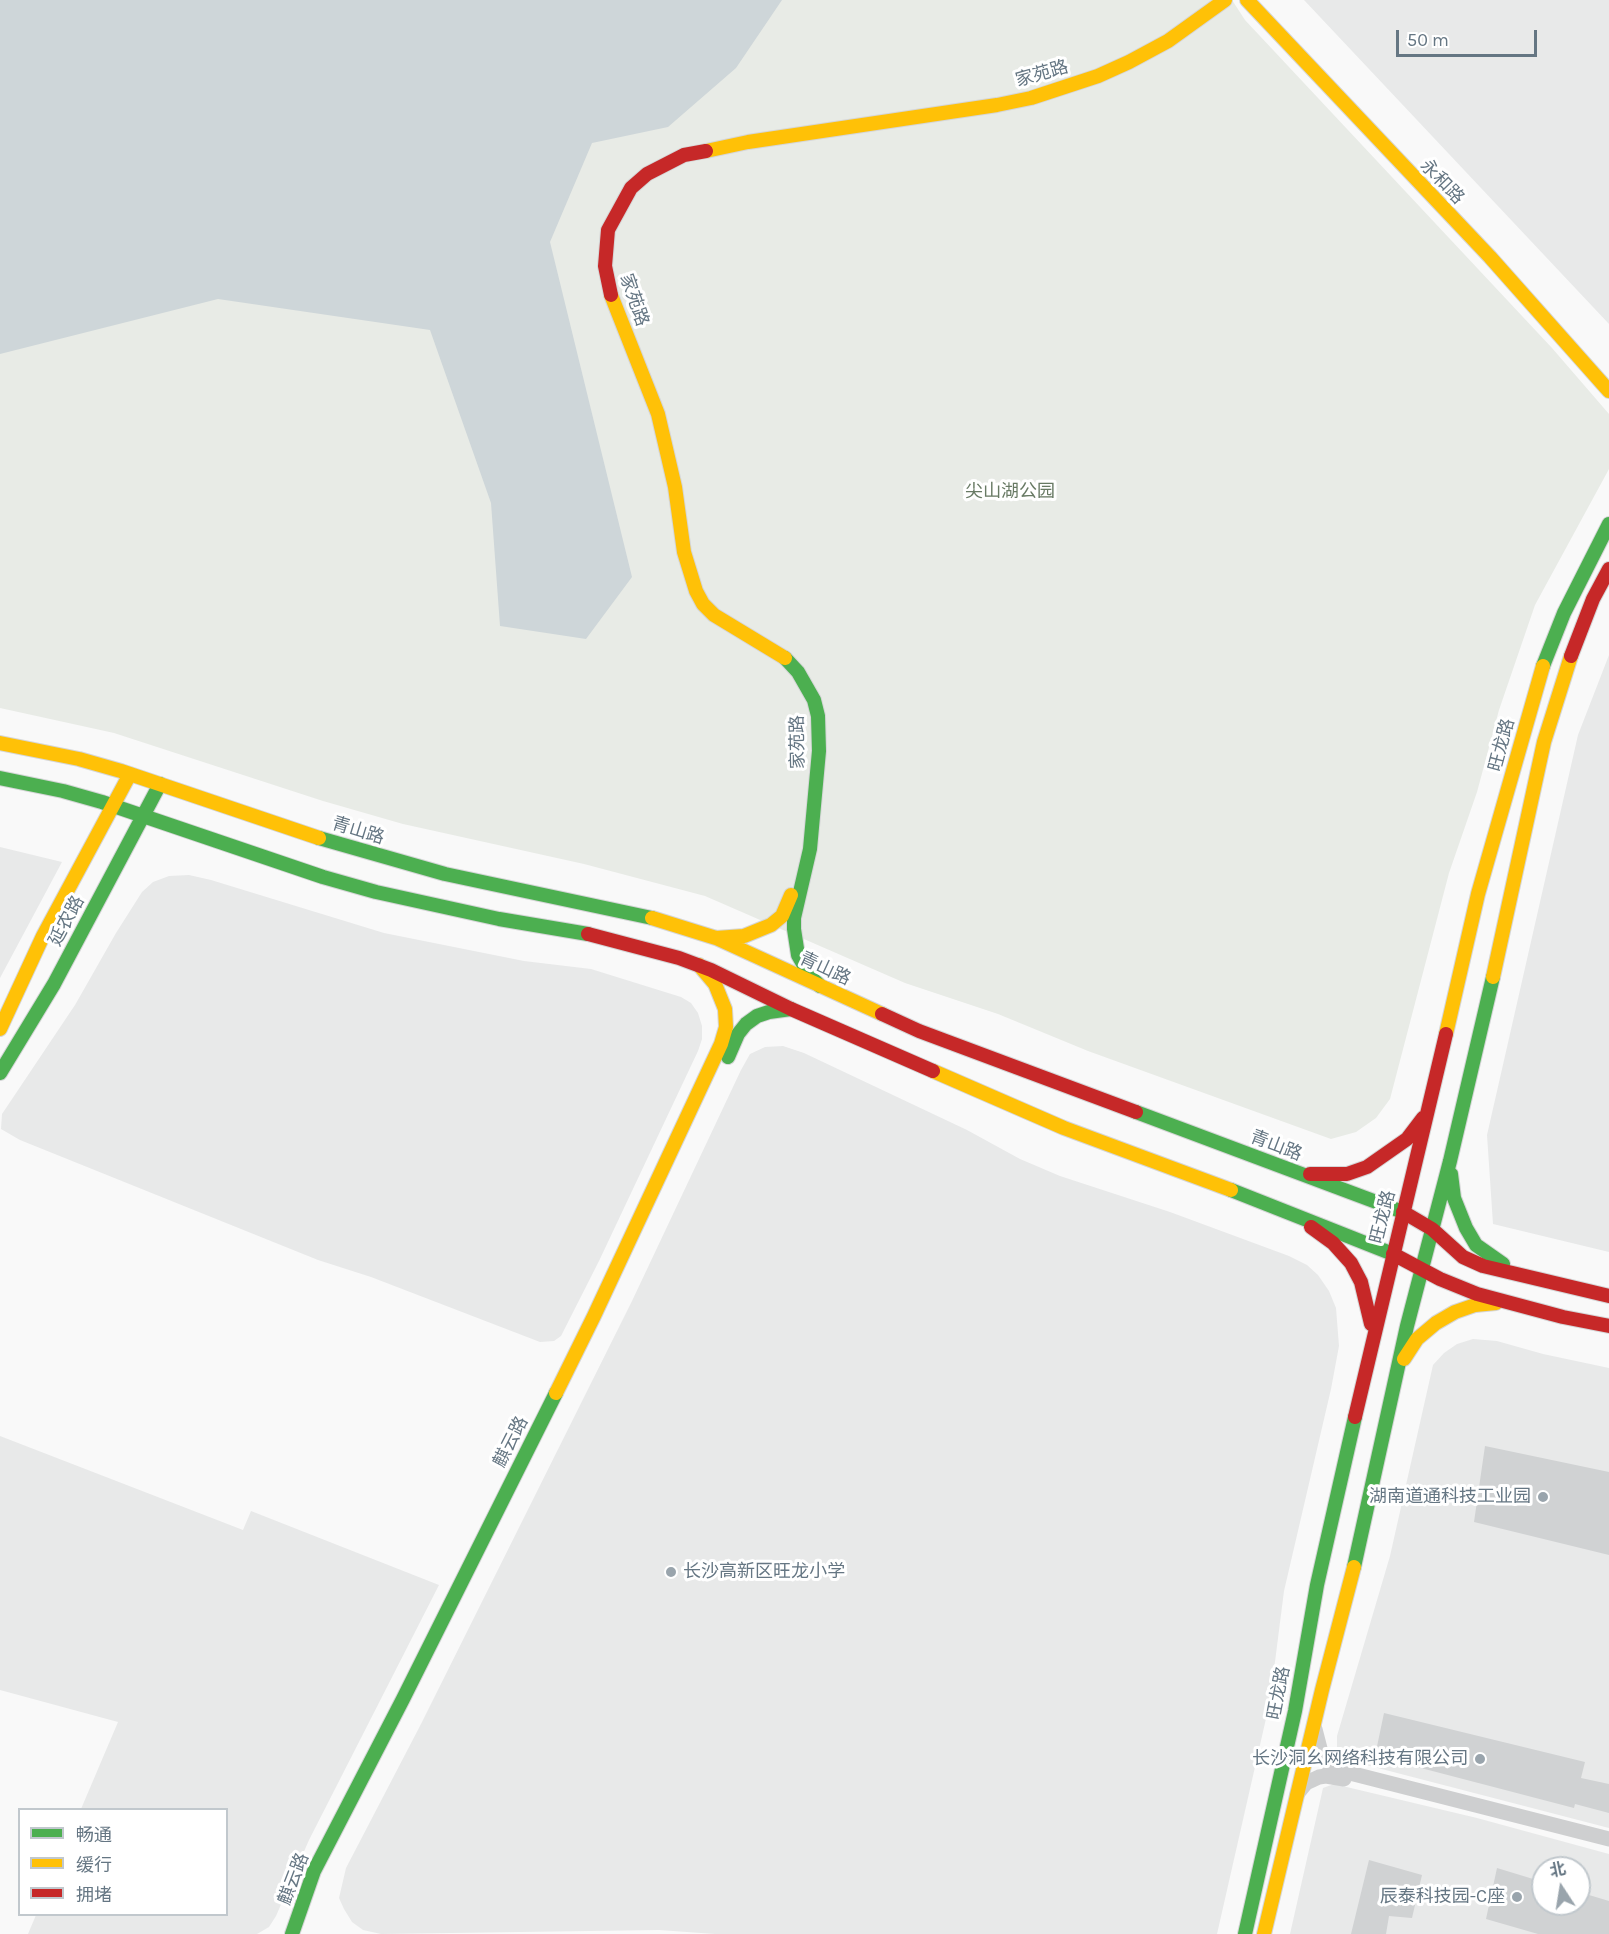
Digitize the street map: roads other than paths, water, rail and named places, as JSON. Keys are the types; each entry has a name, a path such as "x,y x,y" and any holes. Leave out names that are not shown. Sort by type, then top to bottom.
{"main road":[{"name":"家苑路","path":"716,938 744,936 771,925 782,916 789,904 804,848 811,748 810,725 805,704 795,685 777,664 709,624 695,610 681,578 675,553 661,451 652,416 601,289 598,247 602,229 612,205 627,182 660,157 682,148 747,134 996,98 1029,90 1125,55 1166,33 1210,0"},
{"name":"家苑路","path":"820,987 810,976 798,955 794,929 794,918 810,849 819,751 818,716 814,700 798,672 784,657 714,615 703,604 696,591 684,552 675,487 658,414 608,288 605,266 608,230 631,188 646,174 684,155 748,142 1031,98 1129,62 1168,41 1225,0"},
{"name":"永和路","path":"1247,0 1490,256 1609,391"},
{"name":"永和路","path":"1260,0 1497,250 1609,377"},
{"name":"旺龙路","path":"1245,1934 1295,1710 1317,1585 1368,1356 1479,894 1531,706 1564,613 1609,524"},
{"path":"1264,1934 1314,1721 1360,1544 1396,1379 1450,1161 1507,916 1544,742 1573,648 1593,599 1609,569"},
{"name":"青山路","path":"0,743 79,759 130,774 279,826 363,852 445,874 659,920 716,938 919,1031 1403,1212 1432,1229 1462,1257 1483,1266 1609,1296"},
{"name":"延农路","path":"0,1029 43,936 130,774"},
{"path":"0,778 63,791 144,815 312,874 375,892 499,919 603,937 648,948 699,965 792,1009 1064,1128 1393,1254 1458,1287 1609,1326"},
{"name":"延农路","path":"0,1073 54,984 160,784"},
{"name":"麒云路","path":"292,1934 314,1871 326,1846 403,1699 594,1316 721,1044 726,1027 725,1009 715,984 699,965"},
{"name":"麒云路","path":"302,1934 328,1865 343,1833 405,1718 600,1325 738,1034 746,1024 757,1017 768,1012 792,1009"},
{"path":"1299,1173 1347,1174 1367,1167 1407,1139 1419,1125 1430,1104"},
{"path":"1450,1161 1454,1198 1466,1228 1476,1245 1506,1266 1537,1280"},
{"path":"1288,1212 1333,1243 1356,1273 1368,1305 1371,1328 1368,1356"},
{"path":"1396,1379 1405,1355 1417,1339 1436,1323 1455,1312 1475,1305 1509,1302"}],"street":[{"path":"1314,1721 1323,1760 1338,1770 1609,1839"},
{"path":"1296,1797 1301,1788 1313,1779 1326,1776 1335,1777 1609,1846"}],"place":[{"name":"湖南道通科技工业园","path":"1543,1497"},
{"name":"长沙高新区旺龙小学","path":"671,1572"},
{"name":"长沙洞幺网络科技有限公司","path":"1480,1759"},
{"name":"辰泰科技园-C座","path":"1517,1897"}],"park label":[{"name":"尖山湖公园","path":"1010,492"}]}
